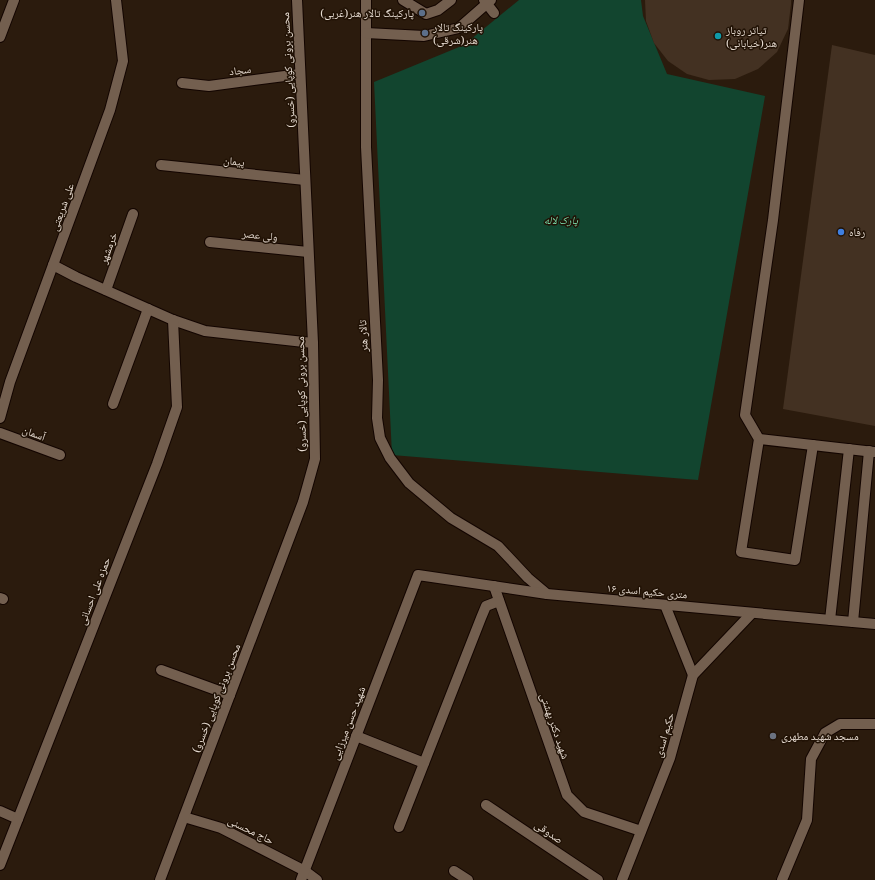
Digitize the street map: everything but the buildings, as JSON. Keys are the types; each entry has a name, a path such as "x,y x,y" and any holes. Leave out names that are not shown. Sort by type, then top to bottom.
{"street":[{"path":"0,37 14,0"},
{"name":"علی شریعتی","path":"0,418 10,382 110,110 123,60 116,0"},
{"name":"محسن برونی کوپایی (خسرو)","path":"160,880 303,502 315,459 313,342 296,0"},
{"name":"تالار هنر","path":"366,0 366,147 378,380 377,418 380,438 390,458 409,483 451,518 498,546 528,578 547,594"},
{"path":"403,0 426,14 438,10 451,0"},
{"path":"798,0 772,220 745,415 759,439 741,552 795,560 813,445"},
{"path":"366,33 424,36 459,28 487,1 494,13"},
{"name":"سجاد","path":"182,83 209,86 300,74"},
{"name":"پیمان","path":"161,165 305,180"},
{"name":"خرمشهر","path":"106,290 133,214"},
{"name":"ولی عصر","path":"210,242 308,252"},
{"path":"53,265 173,320 205,331 313,342"},
{"path":"112,404 148,309"},
{"name":"حمزه علی احسانی","path":"0,865 157,464 177,407 173,320"},
{"name":"آسمان","path":"0,433 60,455"},
{"path":"759,439 872,451 853,622"},
{"path":"830,620 849,449"},
{"name":"۱۶ متری حکیم اسدی","path":"418,575 547,594 875,624"},
{"name":"شهید حسن میرزایی","path":"303,875 418,575"},
{"name":"شهید دکتر بهشتی","path":"494,586 567,795 584,812 641,831"},
{"path":"399,827 486,606 499,601"},
{"path":"665,605 693,676"},
{"name":"حکیم اسدی","path":"622,880 670,758 693,676 752,612"},
{"path":"161,670 230,695"},
{"path":"782,880 807,820 811,759 825,733 840,724 875,724"},
{"path":"356,736 424,763"},
{"name":"صدوقی","path":"486,805 598,880"},
{"path":"0,811 18,819"},
{"name":"حاج محسنی","path":"184,817 221,828 303,875 317,880"},
{"path":"454,871 468,880"}],"green space":[{"name":"پارک لاله","path":"519,0 641,0 643,16 667,74 765,96 698,480 392,455 374,82 464,45"}],"place":[{"name":"پارکینگ تالار هنر(غربی)","path":"422,13"},
{"name":"پارکینگ تالار هنر(شرقی)","path":"425,33"},
{"name":"تیاتر روباز هنر(خیابانی)","path":"718,36"},
{"name":"رفاه","path":"841,232"},
{"name":"مسجد شهید مطهری","path":"773,736"}]}
